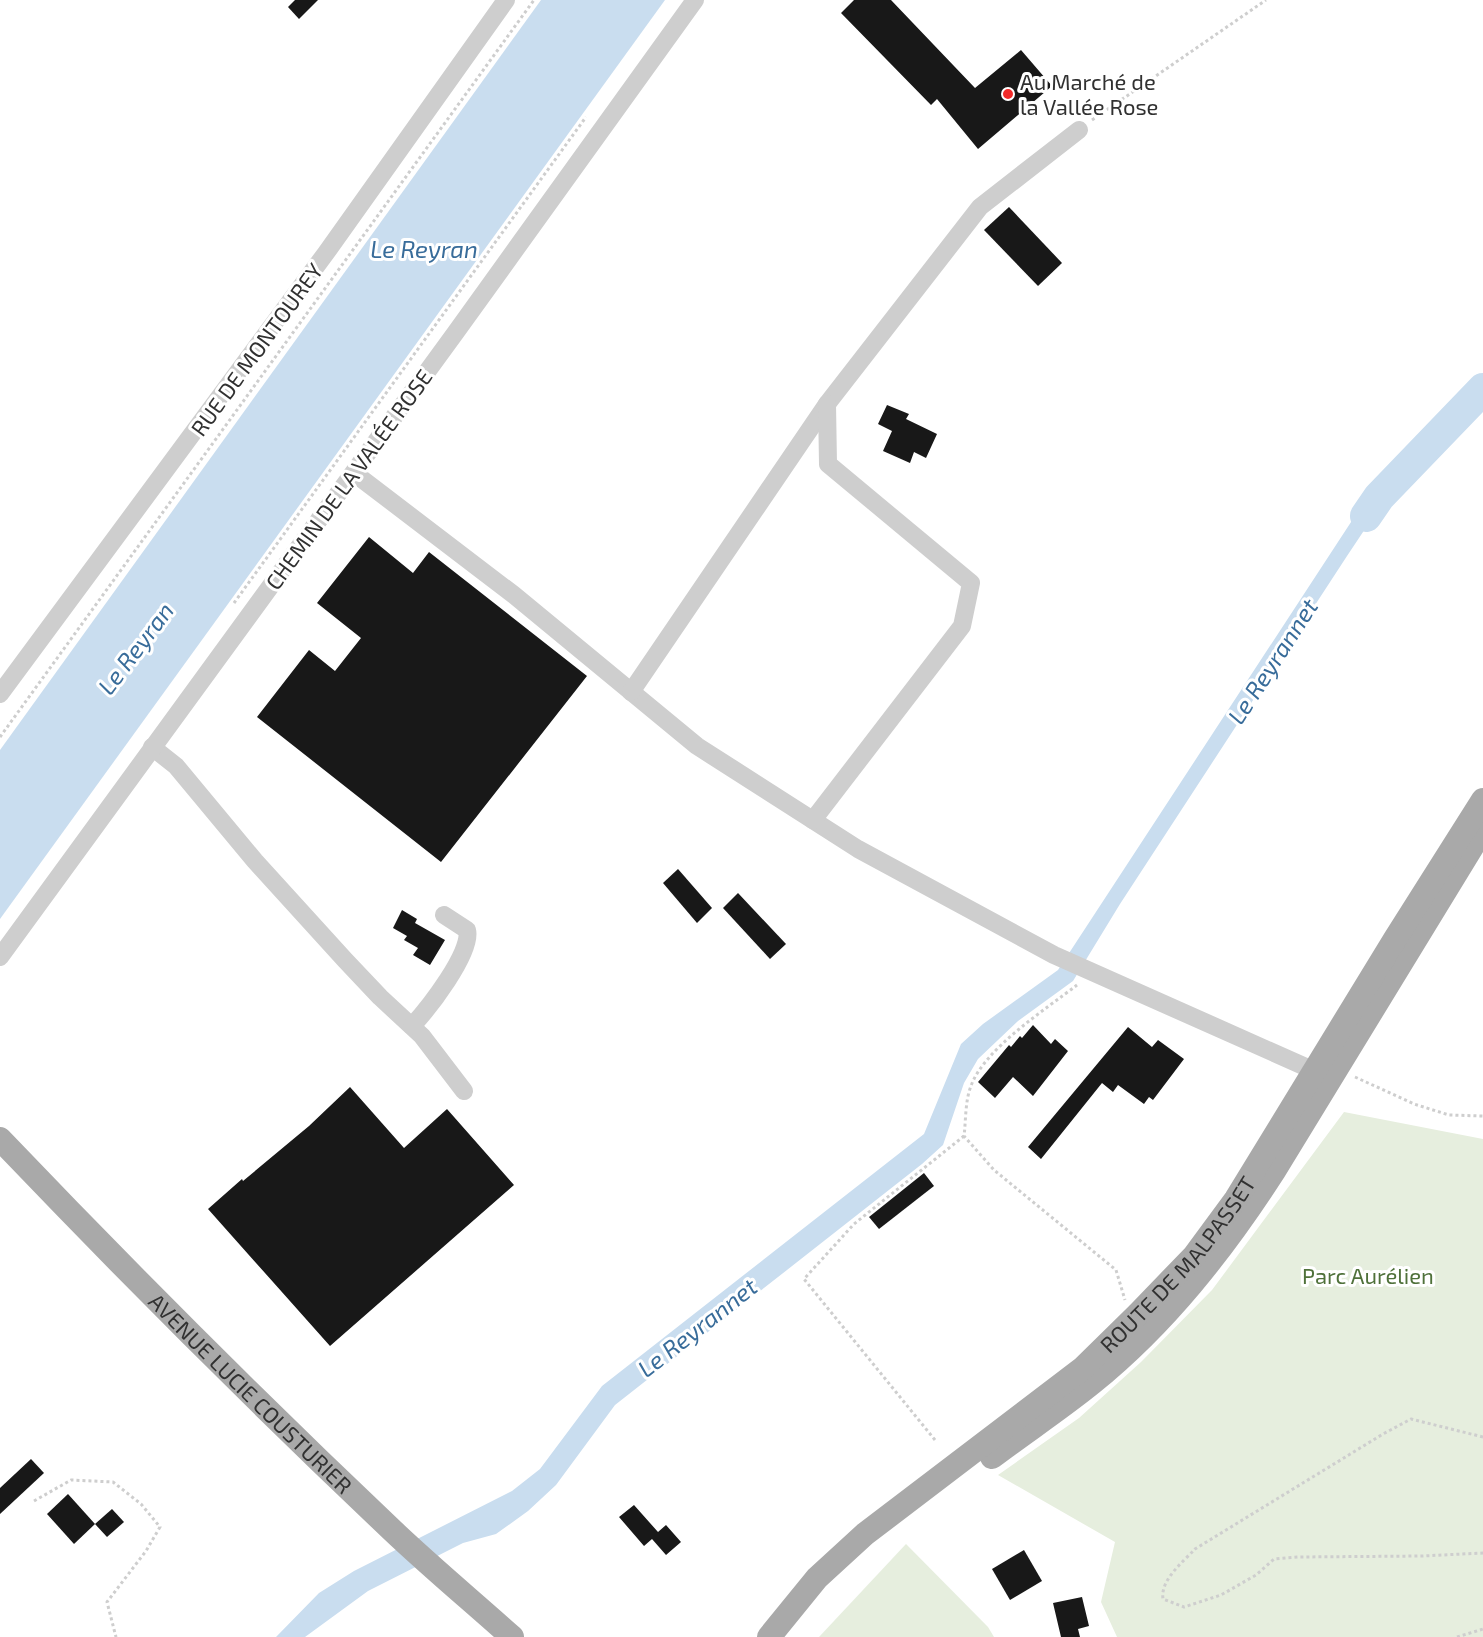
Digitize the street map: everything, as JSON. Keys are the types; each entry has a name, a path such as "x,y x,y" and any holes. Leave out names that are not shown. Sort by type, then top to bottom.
{"main road":[{"name":"ROUTE DE MALPASSET","path":"1328,1072 1401,929 1483,800"},
{"name":"ROUTE DE MALPASSET","path":"790,1637 800,1621 831,1586 958,1472 1083,1368 1194,1256 1328,1072 1483,829"},
{"name":"ROUTE DE MALPASSET","path":"769,1637 816,1578 864,1534 1093,1383 1152,1328 1191,1286 1240,1223 1307,1100"},
{"name":"AVENUE LUCIE COUSTURIER","path":"0,1139 109,1253 395,1533 512,1637"}],"street":[{"name":"RUE DE MONTOUREY","path":"0,694 320,261 506,0"},
{"name":"CHEMIN DE LA VALÉE ROSE","path":"0,957 354,473 695,0"},
{"path":"631,692 827,404 980,207 1079,130"},
{"path":"813,820 962,626 971,583 828,464 827,404"},
{"path":"354,473 514,595 697,746 878,860 1054,955 1328,1072"},
{"path":"152,747 176,766 255,861 380,997 435,1051 464,1091"},
{"path":"412,1026 443,985 467,943 467,930 444,915"}],"path":[{"path":"0,736 534,0"},
{"path":"1079,130 1266,0"},
{"path":"234,604 588,115"},
{"path":"935,1440 804,1279 854,1224 963,1136 970,1088 975,1076 1007,1038 1093,973"},
{"path":"1328,1072 1449,1115 1483,1116"},
{"path":"963,1136 994,1170 1116,1270 1126,1302 1138,1314"},
{"path":"1483,1437 1411,1419 1195,1549 1172,1573 1161,1591 1163,1599 1184,1607 1221,1596 1256,1575 1274,1559 1483,1553"},
{"path":"34,1502 71,1480 113,1482 141,1504 160,1527 146,1551 106,1602 116,1637"},
{"path":"1457,1637 1483,1629"}],"green space":[{"name":"Parc Aurélien","path":"1344,1112 1483,1139 1483,1637 1117,1637 1101,1602 1115,1542 998,1475 1079,1418 1141,1362 1212,1290"},
{"path":"906,1544 988,1627 994,1637 819,1637"}],"water":[{"name":"Le Reyran","path":"541,0 665,0 0,919 0,750"},
{"name":"Le Reyrannet","path":"1391,479 1399,487 1387,496 1347,556 1120,904 1073,981 1018,1021 978,1059 964,1083 943,1145 922,1164 615,1405 556,1485 528,1511 496,1534 463,1543 368,1591 305,1637 276,1637 319,1593 354,1571 512,1491 540,1469 602,1386 924,1134 961,1044 983,1024 1058,970 1370,493"}],"building":[{"path":"295,0 318,0 299,19 288,7"},
{"path":"854,0 891,0 975,88 1021,50 1052,86 978,149 937,99 931,105 841,13"},
{"path":"1009,207 1062,263 1038,286 984,230"},
{"path":"887,405 909,414 906,419 937,434 926,458 914,452 910,463 883,451 892,431 878,424"},
{"path":"369,537 413,573 429,552 587,676 441,862 257,717 309,650 335,671 361,638 317,603"},
{"path":"678,869 712,908 697,923 663,883"},
{"path":"738,893 786,944 770,959 723,908"},
{"path":"402,910 417,919 415,923 445,940 430,965 413,955 418,948 404,940 407,936 393,928"},
{"path":"1033,1025 1051,1044 1055,1039 1068,1051 1033,1096 1013,1077 995,1098 978,1082 1009,1045 1011,1047 1020,1036 1022,1038"},
{"path":"1128,1027 1152,1047 1158,1040 1184,1059 1153,1100 1149,1097 1144,1104 1118,1085 1113,1092 1102,1083 1041,1159 1028,1147"},
{"path":"350,1087 404,1148 447,1109 514,1185 330,1346 208,1209 309,1126"},
{"path":"924,1173 934,1186 879,1229 869,1217"},
{"path":"31,1459 44,1473 0,1514 0,1488"},
{"path":"68,1494 95,1524 74,1544 47,1514"},
{"path":"634,1505 658,1532 666,1525 681,1542 666,1555 652,1539 644,1546 619,1517"},
{"path":"112,1509 124,1522 107,1537 95,1524"},
{"path":"1024,1550 1042,1581 1010,1600 992,1569"},
{"path":"1082,1597 1089,1626 1078,1629 1080,1637 1061,1637 1053,1603"}],"waterway":[{"name":"Le Reyrannet","path":"1366,516 1379,497 1483,389"}],"place":[{"name":"Au Marché de la Vallée Rose","path":"1008,94"}]}
